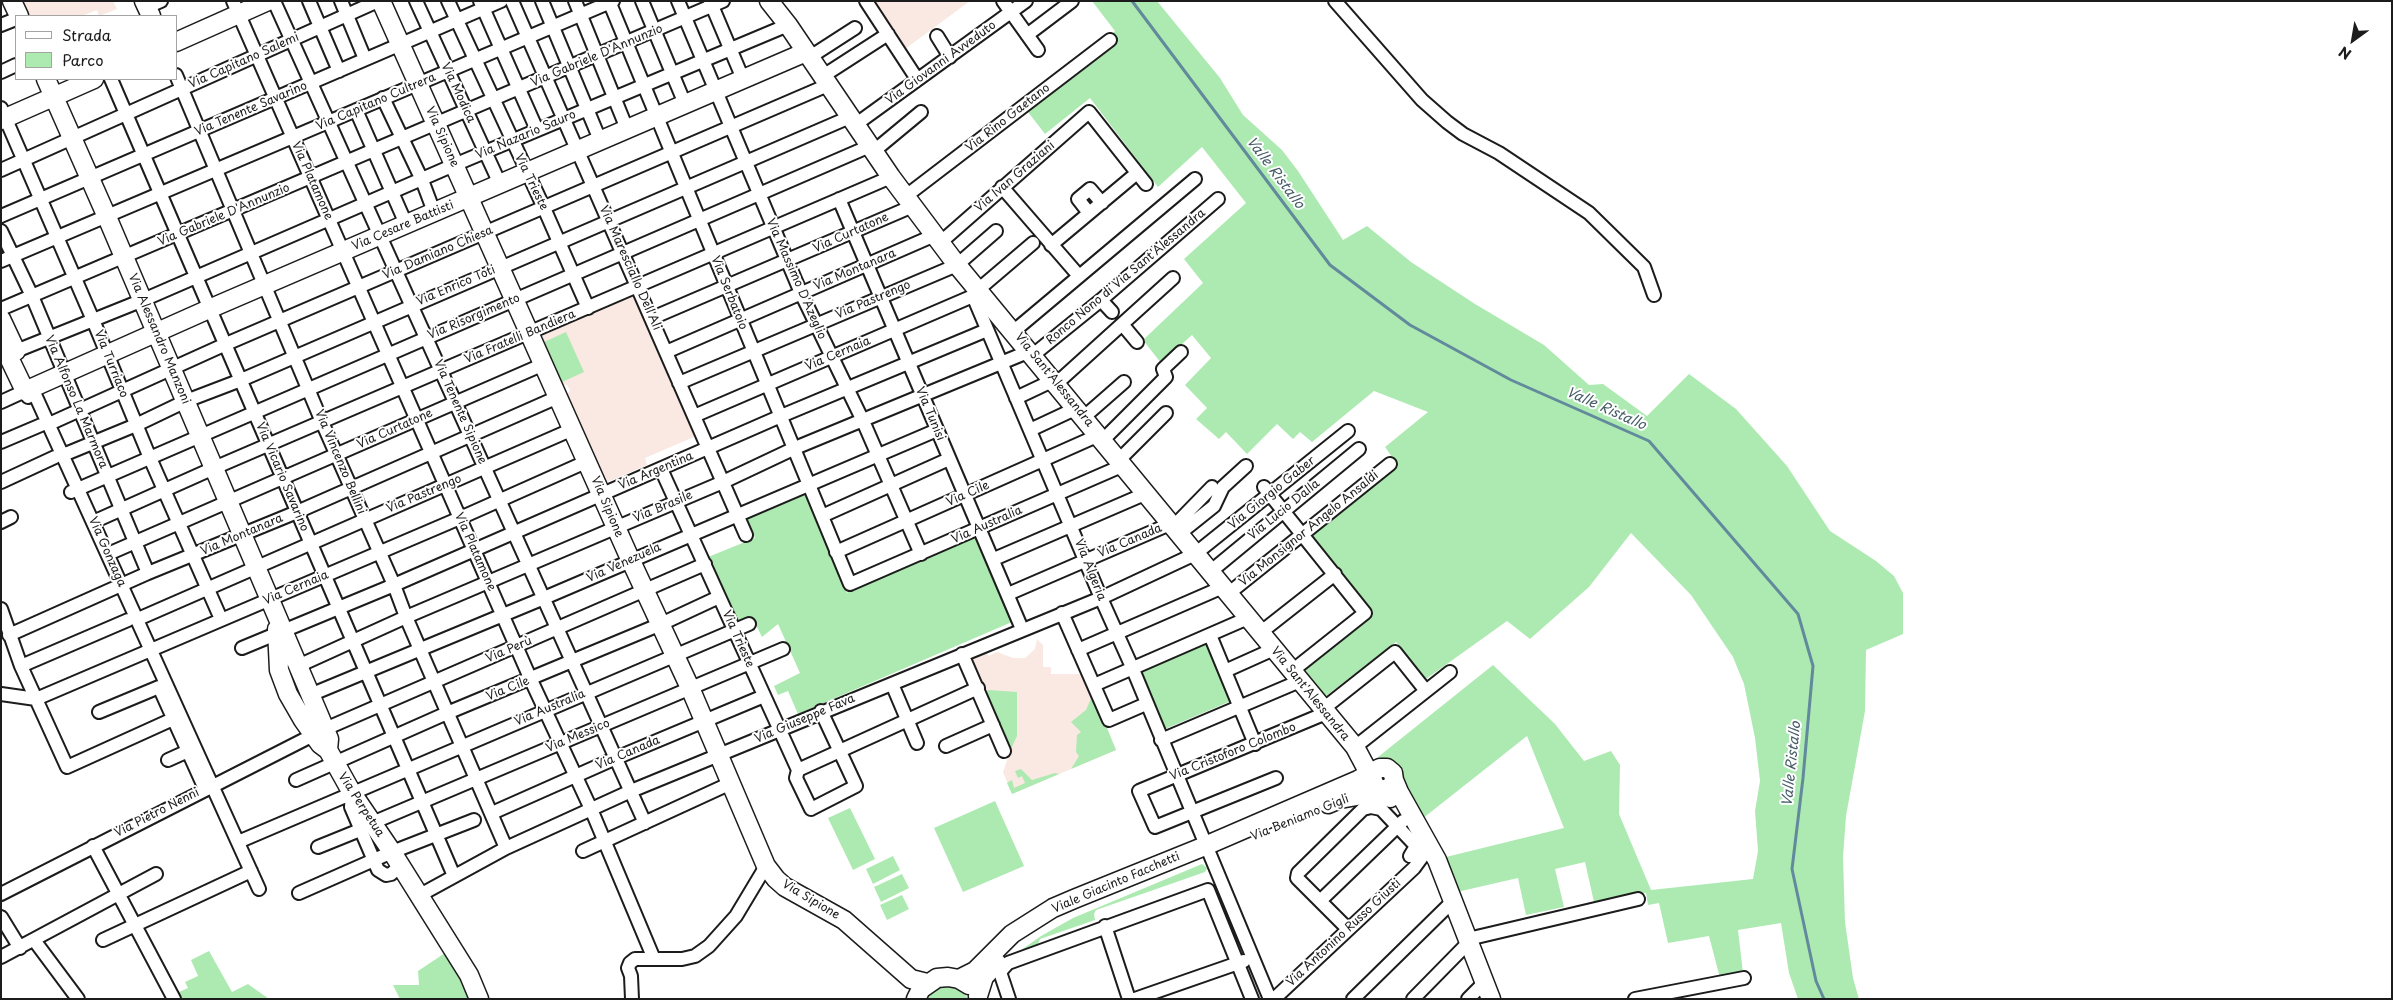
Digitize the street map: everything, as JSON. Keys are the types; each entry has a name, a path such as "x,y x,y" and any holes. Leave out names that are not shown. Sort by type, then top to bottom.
{"street":[{"path":"12,1 17,15"},
{"path":"178,41 236,8 268,1"},
{"name":"Via Tenente Sipione","path":"274,1 645,823"},
{"path":"308,1 339,71"},
{"path":"340,1 365,59"},
{"name":"Via Capitano Salemi","path":"1,170 379,1"},
{"name":"Via Sipione","path":"379,1 691,690 731,783 757,850 766,866 785,887 844,920 872,942 892,964"},
{"name":"Via Modica","path":"416,1 500,184"},
{"name":"Via Trieste","path":"448,1 588,308"},
{"name":"Via Tenente Savarino","path":"1,216 143,154 312,84 457,20 482,5 501,1"},
{"name":"Via Maresciallo Dell'Ali","path":"512,1 746,535"},
{"path":"542,1 600,140"},
{"path":"575,1 627,129"},
{"path":"642,1 685,104"},
{"name":"Via Massimo D'Azeglio","path":"678,1 800,293 863,421 921,554"},
{"name":"Via Sant'Alessandra","path":"769,1 788,25 891,177 978,293 1014,332 1081,413 1325,711 1374,776 1411,814"},
{"path":"866,1 917,79"},
{"path":"1003,1 1038,50"},
{"name":"Via Giovanni Avveduto","path":"853,121 950,57 1026,1"},
{"path":"1027,35 1072,1"},
{"path":"1335,1 1422,100 1447,122 1463,134 1499,152 1590,213 1644,267 1654,294"},
{"name":"Via Capitano Cultrera","path":"7,258 610,2"},
{"name":"Via Serbatoio","path":"610,2 850,584"},
{"path":"715,3 730,49 743,79"},
{"name":"Via Gabriele D'Annunzio","path":"1,309 493,101 715,3"},
{"path":"482,5 537,130"},
{"name":"Via Platamone","path":"236,8 343,252 360,286 460,518 490,582 531,680 591,809 654,959"},
{"path":"1,25 15,18"},
{"name":"Via Nazario Sauro","path":"6,352 49,338 143,300 454,165 788,25"},
{"path":"808,54 855,28"},
{"name":"Via Damiano Chiesa","path":"1,442 45,425 226,344 731,127 825,80 888,34"},
{"path":"936,36 950,57"},
{"name":"Via Rino Gaetano","path":"909,201 1110,40"},
{"name":"Via Cesare Battisti","path":"1,402 209,309 600,140 743,79 808,54"},
{"path":"1,72 15,66"},
{"name":"Via Vincenzo Bellini","path":"178,79 322,422 506,848"},
{"name":"Via Alessandro Manzoni","path":"46,80 143,300 272,607 280,634 279,670 288,694 319,732"},
{"path":"3,115 54,97 92,80"},
{"name":"Via Vicario Savarino","path":"111,80 454,876"},
{"path":"383,98 422,180 434,212"},
{"path":"356,110 406,224"},
{"name":"Via Risorgimento","path":"75,490 515,299 872,148 921,112"},
{"name":"Via Ivan Graziani","path":"938,239 1089,112 1137,173"},
{"name":"Via Turriaco","path":"3,115 24,159 150,458 221,619"},
{"name":"Via Enrico Toti","path":"1,482 746,162 853,121"},
{"path":"1051,245 1137,173 1146,184"},
{"name":"Via Fratelli Bandiera","path":"93,522 214,468 891,177"},
{"path":"1014,332 1195,179"},
{"path":"1002,187 1079,276"},
{"path":"1090,213 1078,199 1090,189 1102,203"},
{"name":"Via Tunisi","path":"839,199 994,559 1022,629"},
{"name":"Ronco Nono di Via Sant'Alessandra","path":"1031,353 1101,300 1218,199"},
{"name":"Via Curtatone","path":"652,318 854,232 909,201"},
{"name":"Via Alfonso La Marmora","path":"1,231 7,258 32,296 148,573"},
{"name":"Via Pastrengo","path":"680,383 957,264 996,231"},
{"name":"Via Montanara","path":"666,352 867,265 938,239"},
{"name":"Via Cernaia","path":"694,416 978,293 1034,243"},
{"path":"1016,398 1055,382 1172,278"},
{"name":"Via Algeria","path":"978,293 987,330 1132,667 1270,999"},
{"path":"1101,300 1112,312"},
{"name":"Via Gonzaga","path":"1,319 6,352 29,390 209,787"},
{"path":"1122,324 1137,342"},
{"name":"Via Argentina","path":"242,648 280,634 781,416 987,330"},
{"path":"1101,438 1166,377 1163,369 1181,352"},
{"name":"Via Brasile","path":"298,666 406,617 530,566 723,482 795,448 1002,362 1031,353"},
{"name":"Via Curtatone","path":"108,554 544,364"},
{"path":"1030,430 1081,413 1124,382"},
{"name":"Via Montanara","path":"9,635 148,573 297,512 558,397"},
{"path":"1121,462 1166,413"},
{"name":"Via Pastrengo","path":"21,666 256,568 573,429"},
{"name":"Via Venezuela","path":"310,695 544,598 809,483 937,430"},
{"name":"Via Giorgio Gaber","path":"1196,554 1268,491 1348,431"},
{"name":"Via Cile","path":"836,552 1044,460 1101,438"},
{"name":"Via Lucio Dalla","path":"1210,572 1359,449"},
{"path":"822,516 950,459"},
{"name":"Via Cernaia","path":"36,699 221,619 272,607 325,576 588,461"},
{"name":"Via Australia","path":"850,584 1058,494 1121,462"},
{"name":"Via Monsignor Angelo Ansaldi","path":"1078,650 1225,590 1303,534 1390,464"},
{"path":"1174,528 1214,506 1223,487 1246,466"},
{"name":"Via Trieste","path":"661,469 798,770 796,778 811,809 856,786 839,750"},
{"path":"1174,528 1212,487"},
{"name":"Via Gonzaga","path":"75,490 108,554 118,586"},
{"path":"1161,740 1240,707 1296,676 1365,613 1268,491"},
{"path":"994,559 1147,494"},
{"name":"Via Canada","path":"1008,594 1085,560 1174,528"},
{"name":"Via Giuseppe Fava","path":"420,895 506,848 631,791 1101,598 1196,554"},
{"name":"Via Perù","path":"319,732 705,564"},
{"path":"1260,633 1335,574"},
{"name":"Via Cile","path":"296,780 331,757 394,736 531,680 719,597"},
{"path":"1,609 8,623 9,635 21,666 67,767 173,719"},
{"path":"1062,613 1108,720 1146,704"},
{"path":"1094,685 1248,618"},
{"name":"Via Australia","path":"238,842 586,693 676,657 749,624"},
{"path":"280,634 298,666 310,695 319,732"},
{"path":"1210,635 1255,744"},
{"name":"Via Messico","path":"318,848 783,649"},
{"path":"1225,671 1274,649"},
{"name":"Via Gonzaga","path":"147,651 159,687 173,719 188,751 209,787"},
{"name":"Via Cristoforo Colombo","path":"1191,812 1155,827 1139,791 1255,744 1325,711 1395,652 1426,691"},
{"path":"962,654 1004,751"},
{"path":"1340,799 1374,776 1426,691 1450,672"},
{"path":"892,684 917,743"},
{"path":"100,712 159,687"},
{"path":"798,770 978,688"},
{"path":"1,694 36,699"},
{"name":"Via Canada","path":"492,813 616,758 764,696"},
{"path":"822,711 839,750"},
{"path":"946,746 993,724"},
{"name":"Via Perpetua","path":"319,732 352,793 366,827 397,858 469,975 479,999"},
{"name":"Via Pietro Nenni","path":"1,894 319,732"},
{"path":"168,760 188,751"},
{"name":"Via Beniamo Gigli","path":"1207,850 1340,799 1368,794 1374,776"},
{"name":"Via Beniamo Gigli","path":"1207,850 1374,776"},
{"path":"1191,812 1276,778"},
{"path":"583,851 731,783"},
{"path":"209,787 238,842 259,889"},
{"path":"1348,929 1298,878 1298,873 1363,809 1371,807 1380,809 1416,846 1412,862"},
{"path":"1320,901 1411,814 1434,853 1491,999"},
{"path":"299,893 373,861 397,858 436,835 474,820"},
{"path":"366,827 373,861 378,870 386,875 390,874 397,858"},
{"path":"93,846 174,999"},
{"name":"Viale Giacinto Facchetti","path":"959,979 975,971 1012,934 1053,908 1207,850"},
{"name":"Viale Giacinto Facchetti","path":"978,997 984,977 998,962 1043,926 1207,850"},
{"path":"1412,862 1434,853"},
{"name":"Via Antonino Russo Giusti","path":"1274,999 1348,929 1412,862"},
{"path":"632,999 631,976 628,968 630,963 635,959 682,959 695,956 709,946 736,916 766,866"},
{"path":"103,940 251,871"},
{"path":"1,957 156,874"},
{"path":"1009,999 1000,972 1008,963 1208,890 1252,999"},
{"path":"1412,999 1469,940 1638,899"},
{"path":"1353,999 1453,901"},
{"path":"1,917 20,948"},
{"path":"1105,926 1129,999"},
{"path":"34,940 78,999"},
{"path":"1135,999 1252,958"},
{"path":"892,964 911,979 927,983"},
{"path":"892,964 912,999"},
{"path":"916,999 927,983 937,978 948,977 959,979 973,988 978,997"},
{"path":"1635,999 1744,978"},
{"path":"1468,999 1485,982"}],"shaded area":[{"path":"20,1 113,1 117,9 102,15 99,15 97,10 84,15 27,15"},
{"path":"875,1 970,1 905,49"},
{"path":"634,296 696,436 645,458 647,465 605,483 566,396 570,390 567,385 561,384 538,334"},
{"path":"1037,639 1043,645 1043,667 1051,667 1051,674 1085,674 1116,750 1012,794 1003,772 1011,749 972,660 986,653 989,656 997,652 1013,658 1025,658 1035,649"}],"green space":[{"path":"1092,1 1157,1 1220,78 1243,115 1282,150 1343,240 1367,226 1411,262 1475,304 1544,345 1589,385 1603,384 1647,416 1689,374 1736,409 1787,466 1830,531 1876,561 1894,576 1903,593 1903,634 1866,650 1865,711 1846,816 1843,857 1845,922 1853,978 1859,999 1798,999 1789,973 1781,923 1738,930 1743,973 1720,978 1709,936 1668,943 1659,903 1648,905 1646,893 1594,902 1585,862 1555,869 1564,907 1526,915 1518,878 1457,892 1446,857 1564,828 1527,736 1422,819 1403,792 1402,774 1399,766 1390,760 1378,757 1493,665 1555,724 1584,761 1611,751 1620,765 1619,814 1651,890 1753,879 1758,851 1755,811 1760,781 1755,738 1744,684 1733,657 1691,595 1631,533 1589,587 1530,639 1507,621 1426,679 1396,642 1322,699 1299,671 1371,613 1310,535 1397,464 1385,447 1428,412 1374,391 1312,442 1300,432 1293,439 1277,424 1247,454 1226,432 1219,439 1196,419 1207,408 1185,385 1211,358 1192,335 1161,363 1143,340 1203,283 1184,259 1246,203 1202,147 1158,187 1090,98 1045,134 1028,112 1116,45 1112,34 1115,31"},
{"path":"566,332 584,372 562,382 544,342"},
{"path":"805,491 847,593 854,587 978,536 1012,622 798,714 788,691 778,695 774,686 800,673 778,624 762,637 752,617 737,623 708,557 755,538 746,518"},
{"path":"1206,643 1231,701 1165,729 1140,670"},
{"path":"986,691 1017,692 1017,736 1011,749"},
{"path":"1093,694 1116,750 1071,769 1079,756 1076,752 1077,735 1081,732 1071,722 1086,710"},
{"path":"1021,769 1032,780 1055,773 1059,774 1012,794 1007,783 1012,780 1014,788 1025,783 1022,776 1018,778 1015,771"},
{"path":"995,801 1024,866 963,892 934,828"},
{"path":"850,808 875,859 853,870 828,818"},
{"path":"893,856 900,870 873,884 866,869"},
{"path":"1202,864 1207,868 1205,872 1096,910 1094,914 1095,920 1040,939 1037,947 1017,953 1041,936 1073,918"},
{"path":"902,874 909,888 881,902 874,887"},
{"path":"902,895 909,909 887,920 880,905"},
{"path":"209,951 232,992 248,984 269,999 180,999 177,993 188,988 185,982 198,976 191,960"},
{"path":"448,951 472,999 400,999 393,985 419,985 418,971"},
{"path":"946,985 959,989 969,999 925,999 939,987"}],"waterway":[{"name":"Valle Ristallo","path":"1132,1 1330,265 1410,325 1511,380 1649,441 1798,614 1813,666 1803,778 1792,869 1816,981 1824,999"}]}
